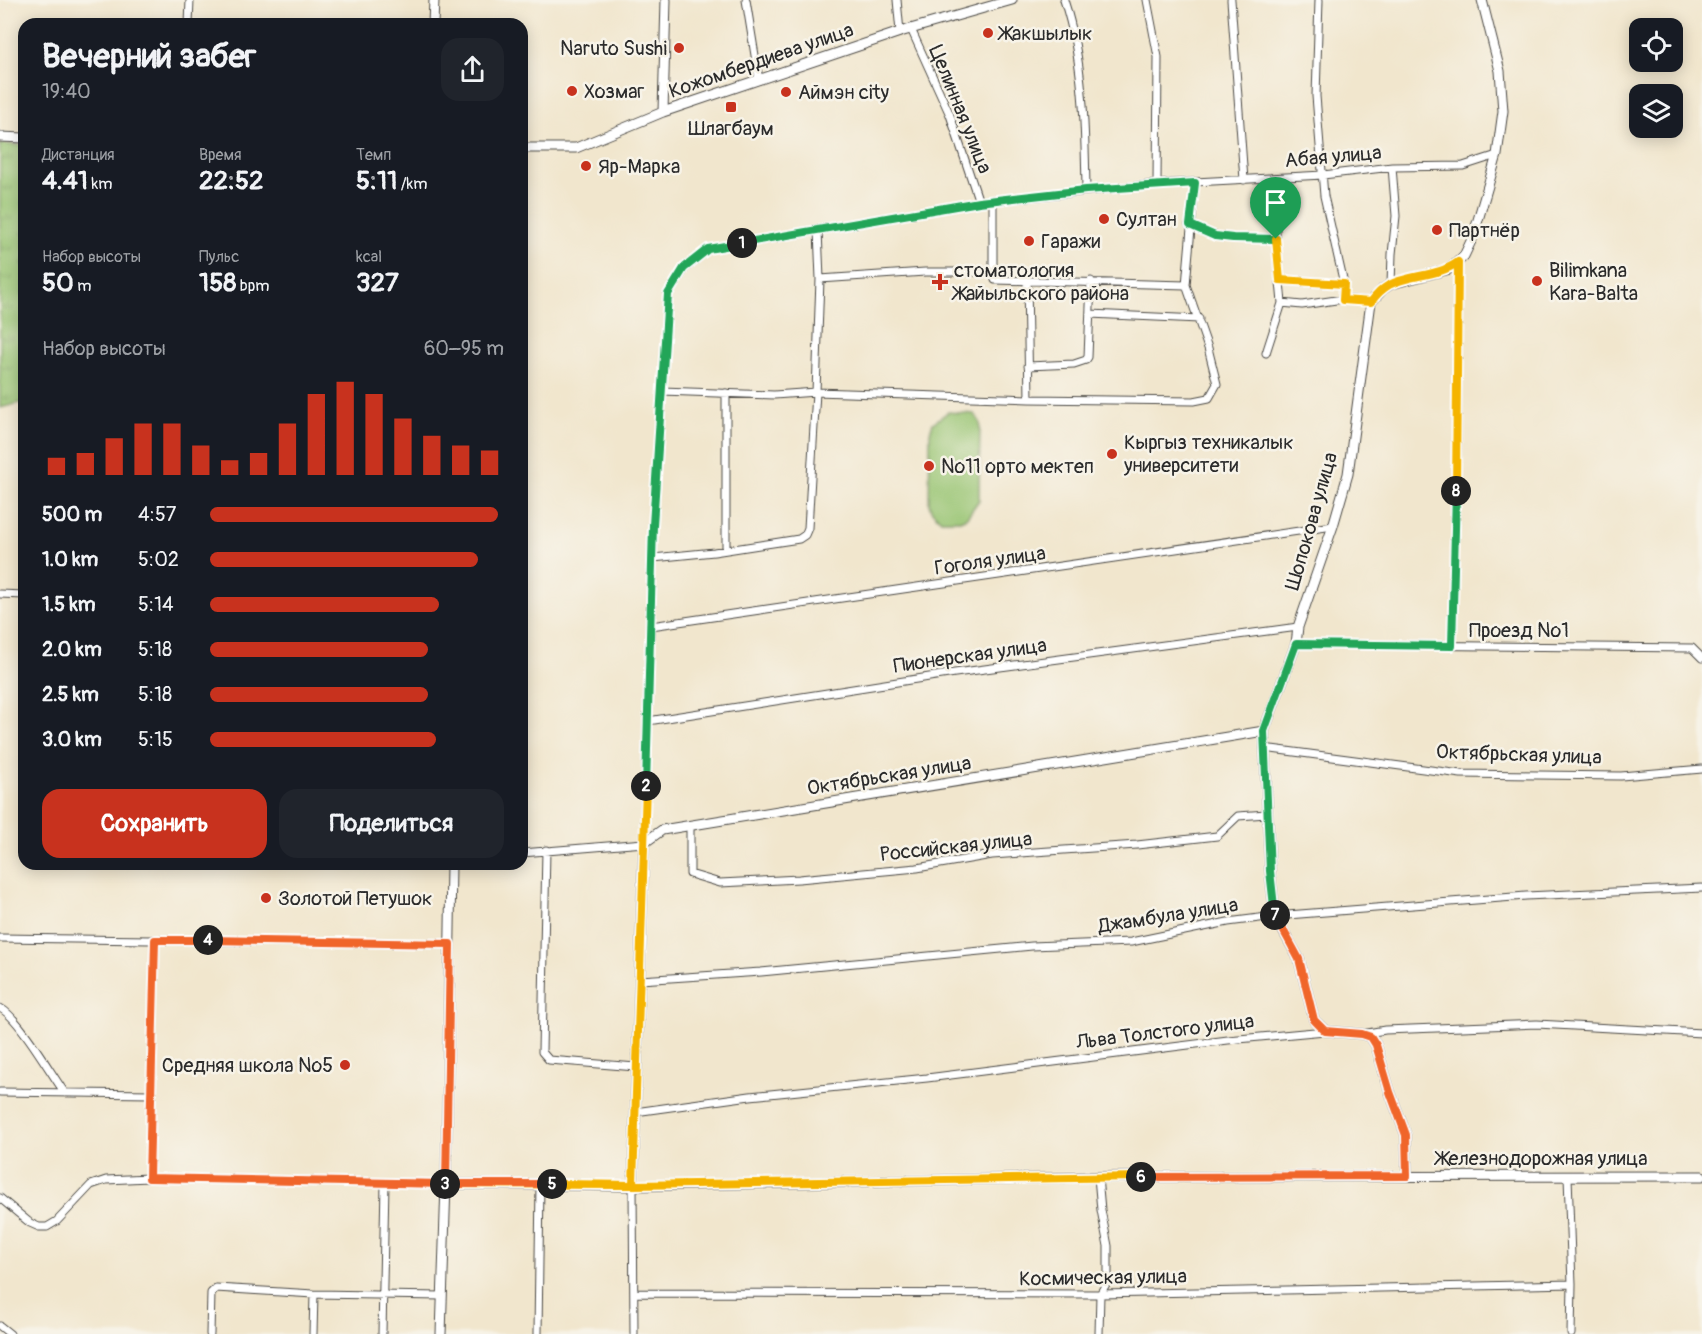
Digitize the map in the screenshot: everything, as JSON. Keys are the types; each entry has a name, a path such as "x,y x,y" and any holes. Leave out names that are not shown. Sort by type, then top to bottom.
{"street":[{"path":"189,18 190,0"},
{"path":"434,0 434,18"},
{"path":"663,112 666,0"},
{"path":"746,0 759,80"},
{"path":"897,0 900,32"},
{"name":"Кожомбердиева улица","path":"528,148 576,148 663,112 900,32 1012,0"},
{"path":"1064,0 1073,29 1081,77 1086,190"},
{"path":"1146,0 1158,57 1157,184"},
{"path":"1231,0 1244,180"},
{"path":"1319,0 1316,96 1324,196 1344,284 1343,300"},
{"path":"1282,303 1302,305 1343,300 1371,302 1391,284 1450,268 1464,256 1473,237 1497,155 1503,111 1500,71 1482,0"},
{"name":"Целинная улица","path":"911,29 950,115 979,202"},
{"path":"0,137 18,138"},
{"name":"Абая улица","path":"662,391 668,294 684,268 708,249 993,200 1157,184 1323,175 1392,167 1463,166 1497,155"},
{"path":"1391,284 1396,216 1392,167"},
{"path":"1266,353 1282,303 1276,239 1276,178"},
{"path":"634,1334 633,1185 636,1067 652,558 662,391 774,395 816,392 1182,401 1209,398 1217,384 1199,319 1186,285 1195,183"},
{"path":"993,200 993,272 996,280 1186,285"},
{"path":"1190,225 1215,236 1276,239"},
{"path":"652,558 799,539 807,532 816,392 820,279 818,230"},
{"path":"1452,646 1457,444 1458,262"},
{"path":"820,279 925,272 993,272"},
{"path":"1280,280 1344,284"},
{"path":"1027,281 1029,399"},
{"path":"1028,366 1074,364 1086,360 1088,357 1091,281"},
{"name":"Шопокова улица","path":"1325,1031 1314,1020 1299,959 1275,916 1270,871 1264,731 1296,644 1298,627 1333,526 1348,474 1371,302"},
{"path":"1090,314 1199,319"},
{"path":"726,393 726,550"},
{"name":"Гоголя улица","path":"651,626 1333,526"},
{"path":"0,594 18,594"},
{"name":"Пионерская улица","path":"648,721 955,673 1298,627"},
{"name":"Проезд №1","path":"1296,644 1692,648 1702,658"},
{"name":"Октябрьская улица","path":"528,852 644,843 662,830 1264,731"},
{"name":"Октябрьская улица","path":"1264,748 1461,774 1621,776 1702,769"},
{"name":"Российская улица","path":"690,825 690,874 720,883 799,879 917,868 992,855 1103,848 1217,836 1238,816 1268,814"},
{"path":"546,850 542,1052 549,1060 636,1067"},
{"path":"441,1334 451,870"},
{"name":"Джамбула улица","path":"640,980 761,972 1032,946 1131,942 1228,921 1275,916 1526,896 1702,888"},
{"path":"0,938 450,944"},
{"path":"149,1178 155,940"},
{"path":"0,1008 16,1022 64,1093"},
{"name":"Льва Толстого улица","path":"635,1112 750,1096 927,1078 1228,1040 1325,1031 1362,1034 1385,1030 1538,1024 1702,1033"},
{"path":"1362,1034 1371,1037 1376,1045 1406,1135 1407,1176"},
{"path":"0,1092 151,1094"},
{"name":"Железнодорожная улица","path":"446,1184 633,1185 1098,1177 1702,1176"},
{"path":"1098,1177 1108,1246 1108,1281 1100,1294 1099,1334"},
{"path":"1568,1177 1572,1284 1571,1334"},
{"path":"0,1198 30,1223 39,1227 47,1227 57,1221 91,1185 106,1179 446,1184"},
{"path":"382,1334 385,1183"},
{"path":"538,1334 540,1184"},
{"name":"Космическая улица","path":"634,1293 1100,1294 1572,1284"},
{"path":"210,1334 211,1293 214,1289 314,1294 442,1296"},
{"path":"313,1334 314,1294"},
{"path":"0,1326 10,1334"}],"green space":[{"path":"0,144 18,145 18,404 0,408"},
{"path":"948,412 974,414 980,422 979,500 967,517 960,520 941,520 931,510 929,503 930,432 933,423"}],"place":[{"name":"Жакшылык","path":"988,33"},
{"name":"Naruto Sushi","path":"679,48"},
{"name":"Хозмаг","path":"572,91"},
{"name":"Аймэн city","path":"786,92"},
{"name":"Шлагбаум","path":"731,107"},
{"name":"Яр-Марка","path":"586,166"},
{"name":"Султан","path":"1104,219"},
{"name":"Партнёр","path":"1437,230"},
{"name":"Гаражи","path":"1029,241"},
{"name":"Bilimkana Kara-Balta","path":"1537,281"},
{"name":"стоматология Жайыльского района","path":"940,282"},
{"name":"Кыргыз техникалык университети","path":"1112,454"},
{"name":"№11 орто мектеп","path":"929,466"},
{"name":"Золотой Петушок","path":"266,898"},
{"name":"Средняя школа №5","path":"345,1065"}],"route":[{"path":"1276,239 1215,236 1190,225 1195,183 1157,184 979,202 708,249 684,268 668,294 653,525 633,1185 540,1184 446,1184 149,1178 155,940 450,944 446,1184 633,1185 1098,1177 1407,1176 1406,1135 1376,1045 1371,1037 1362,1034 1325,1031 1319,1027 1314,1020 1299,959 1275,916 1270,871 1264,731 1296,644 1452,646 1457,444 1458,262 1450,268 1391,284 1371,302 1343,300 1344,284 1280,280 1276,239"}]}
